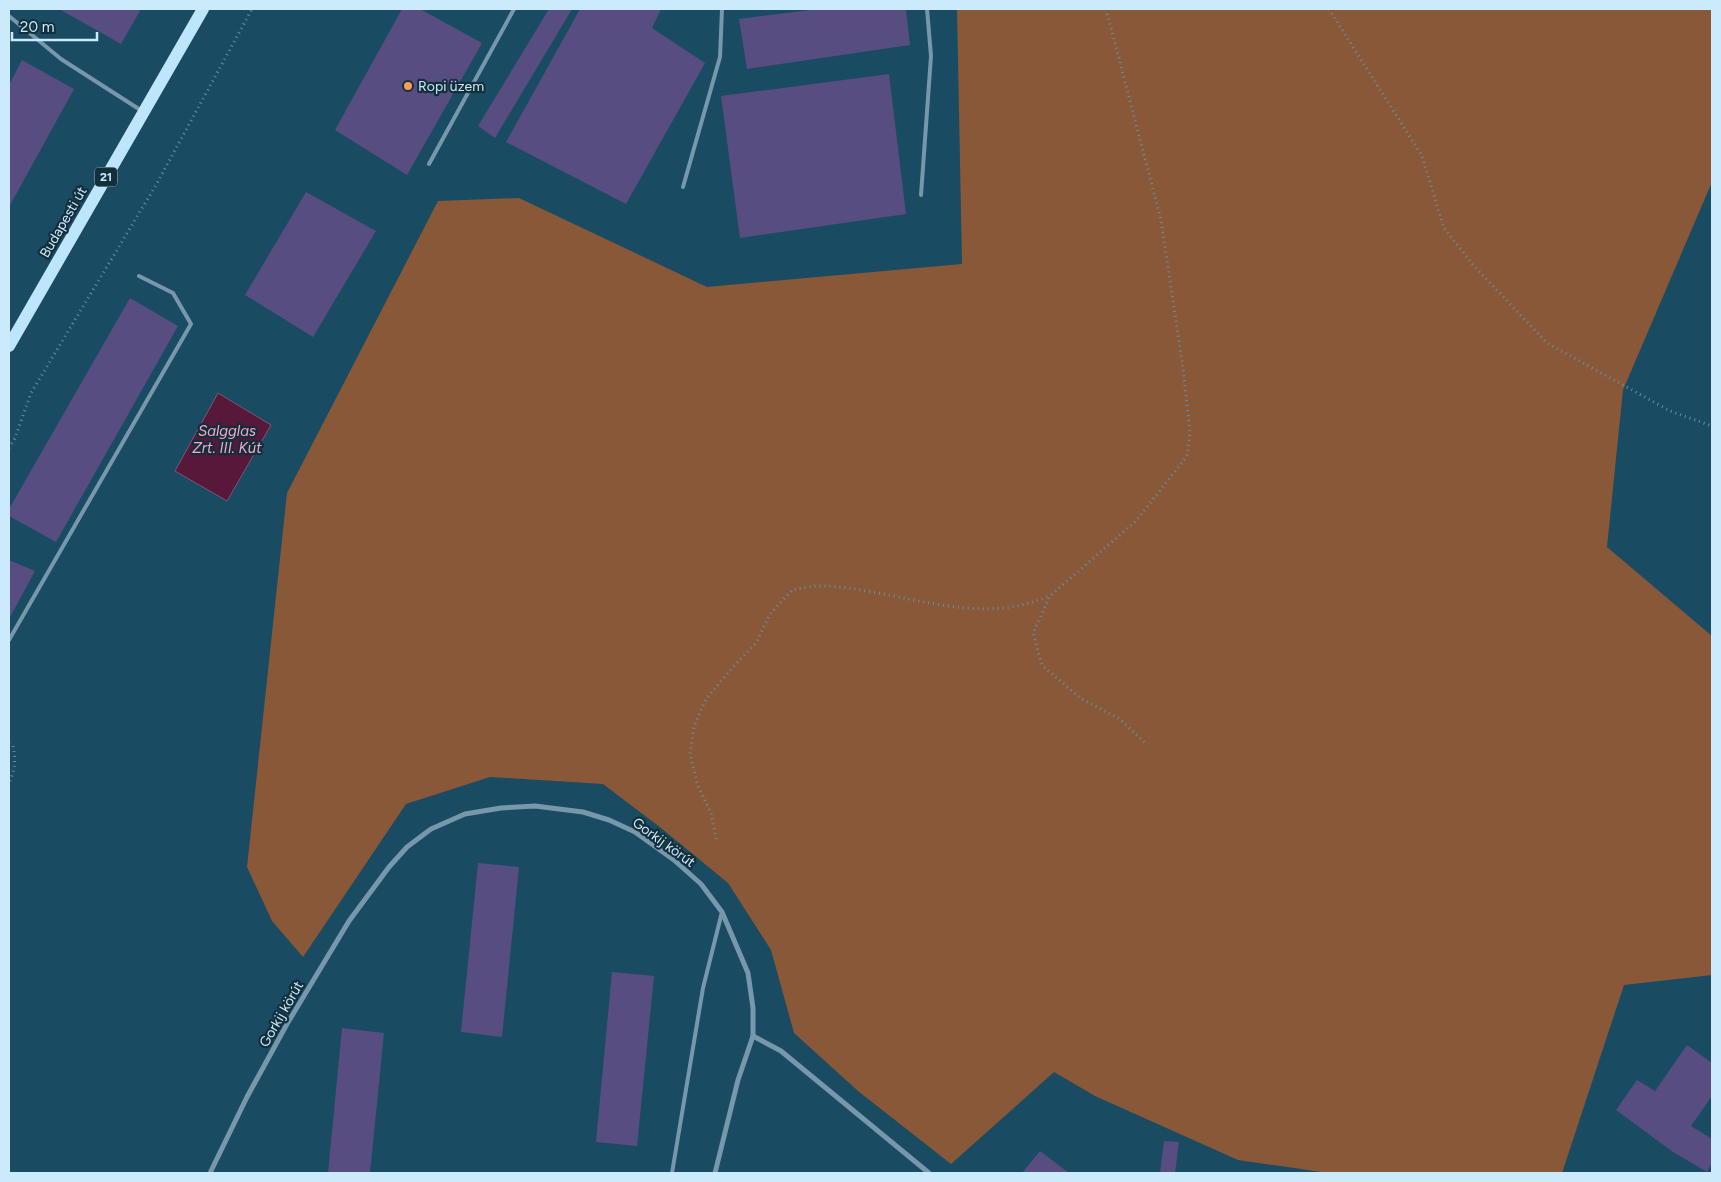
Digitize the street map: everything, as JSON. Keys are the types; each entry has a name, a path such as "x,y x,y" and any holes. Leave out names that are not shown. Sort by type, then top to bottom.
{"main road":[{"name":"Budapesti út","path":"9,346 203,9"}],"street":[{"name":"Gorkij körút","path":"210,1173 247,1098 287,1024 348,921 389,867 407,847 431,829 465,814 501,808 535,806 583,812 609,820 635,832 674,860 701,884 722,912 748,973 753,1008 753,1036 738,1080 715,1173"},
{"path":"753,1036 781,1052 929,1173"}],"lane":[{"path":"429,164 514,9"},
{"path":"683,187 720,57 722,9"},
{"path":"921,195 931,56 927,9"},
{"path":"9,16 61,59 144,112"},
{"path":"9,640 191,324 173,293 139,276"},
{"path":"672,1173 703,988 722,912"}],"path":[{"path":"9,448 31,393 156,184 252,9"},
{"path":"716,839 711,813 698,786 690,754 694,726 706,699 733,667 756,644 770,614 792,590 824,586 864,590 937,605 980,609 1007,608 1032,604 1050,596 1136,521 1187,456 1190,433 1183,368 1161,220 1106,9"},
{"path":"1329,9 1422,156 1444,228 1474,266 1547,343 1670,411 1712,426"},
{"path":"1050,596 1032,633 1042,665 1080,698 1120,719 1145,743"},
{"path":"9,743 13,746 16,759 13,775 9,783"}],"shaded area":[{"path":"957,9 1712,9 1712,182 1623,390 1607,547 1712,636 1712,975 1624,985 1562,1173 1328,1173 1238,1160 1095,1096 1054,1072 951,1164 858,1091 794,1033 771,950 728,883 661,828 603,784 490,777 406,804 303,957 272,921 247,867 287,493 438,201 519,198 707,287 962,264"}],"water":[{"name":"Salgglas Zrt. III. Kút","path":"218,393 271,425 227,501 175,471"}],"building":[{"path":"59,9 141,9 121,44"},
{"name":"Ropi üzem","path":"402,9 420,9 482,43 407,175 335,130"},
{"path":"549,9 572,9 495,138 478,126"},
{"path":"580,9 661,9 652,28 705,63 626,204 506,142"},
{"path":"818,9 906,9 910,45 747,69 739,19"},
{"path":"22,60 74,89 9,207 9,85"},
{"path":"889,74 906,214 740,238 721,96"},
{"path":"306,192 376,231 313,337 245,295"},
{"path":"130,298 178,326 56,542 9,516 9,509"},
{"path":"9,560 35,571 9,619"},
{"path":"478,863 519,867 502,1037 461,1032"},
{"path":"612,972 654,976 637,1146 596,1142"},
{"path":"342,1028 384,1033 370,1173 328,1173"},
{"path":"1687,1045 1712,1063 1712,1096 1691,1126 1712,1139 1712,1163 1707,1172 1673,1152 1616,1110 1637,1080 1655,1091"},
{"path":"1164,1141 1179,1142 1175,1173 1160,1173"},
{"path":"1040,1151 1069,1173 1022,1173"}],"place":[{"name":"Ropi üzem","path":"408,86"}]}
